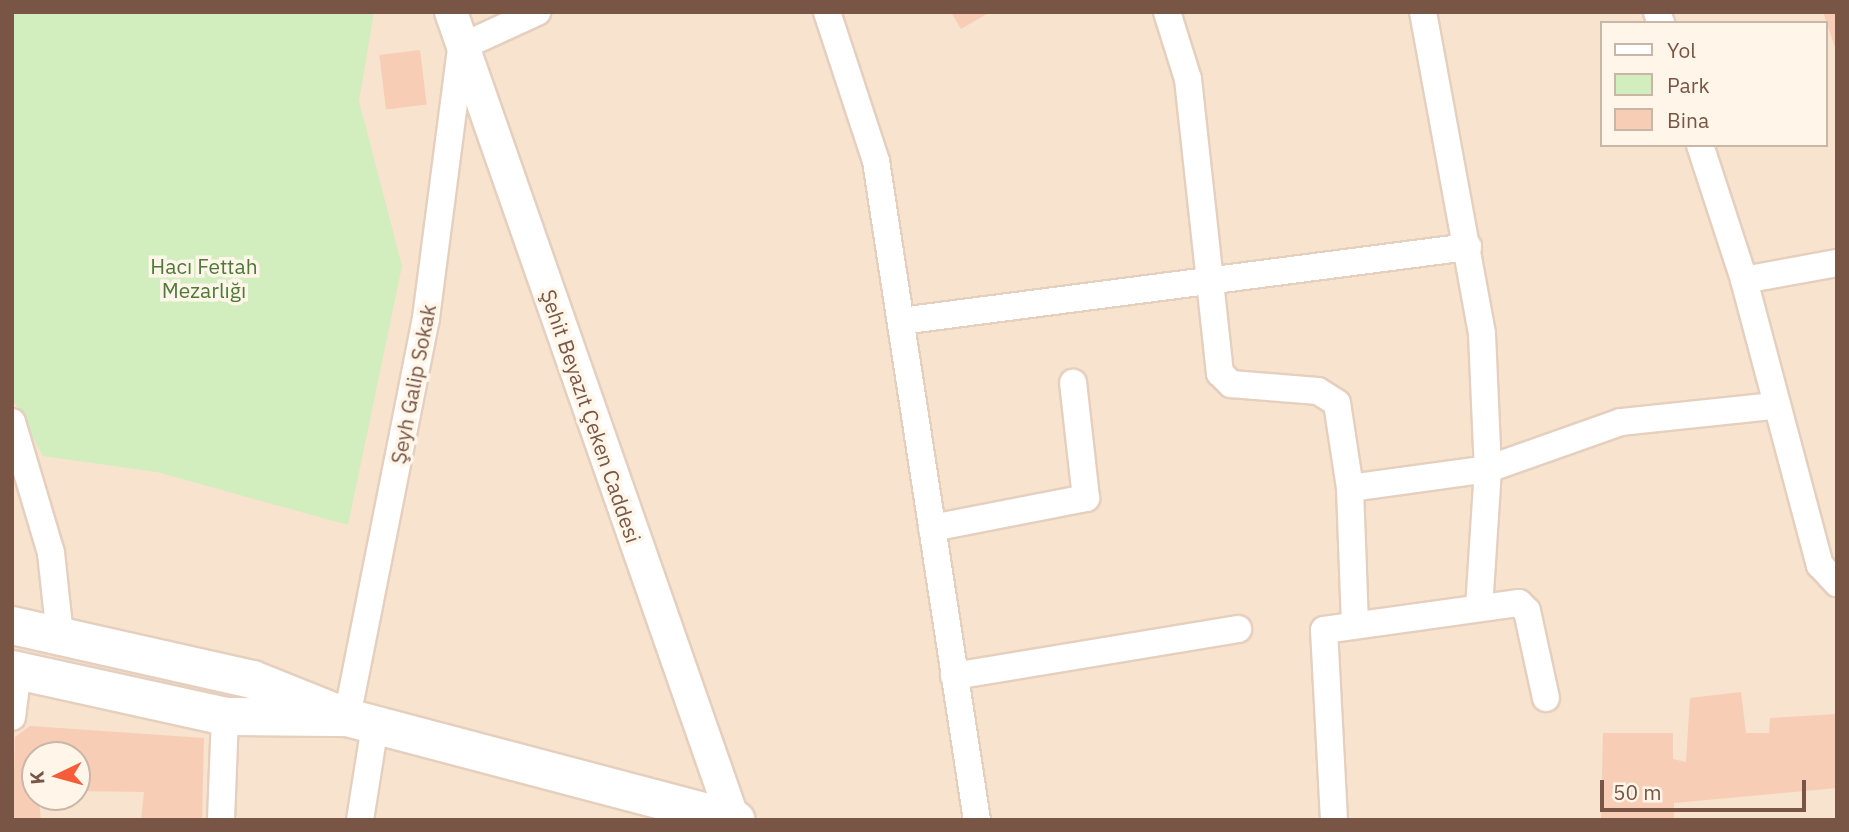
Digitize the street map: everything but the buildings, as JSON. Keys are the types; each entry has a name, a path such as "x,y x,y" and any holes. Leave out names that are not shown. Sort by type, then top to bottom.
{"main road":[{"path":"12,625 252,680 361,721 695,815 734,819"},
{"path":"15,670 225,716 361,721"}],"street":[{"name":"Şehit Beyazıt Çeken Caddesi","path":"451,12 461,47 734,819"},
{"path":"461,47 537,12"},
{"path":"827,12 876,161 977,820"},
{"path":"1167,12 1188,79 1220,373 1231,384 1318,391 1337,403 1350,488 1355,625"},
{"path":"1428,13 1482,334 1488,469 1479,608"},
{"name":"Şeyh Galip Sokak","path":"360,820 361,721 424,330 461,47"},
{"path":"1701,147 1744,280 1773,406 1820,565 1837,583"},
{"path":"901,321 1210,277 1468,247"},
{"path":"1744,280 1837,262"},
{"path":"932,527 1086,498 1073,383"},
{"path":"1350,488 1488,469 1621,422 1773,406"},
{"path":"12,422 51,553 60,636"},
{"path":"1335,820 1324,630 1519,603 1527,611 1546,698"},
{"path":"954,676 1238,629"},
{"path":"12,717 15,670"},
{"path":"220,820 225,716"}],"shaded area":[{"path":"12,12 1837,12 1837,820 12,820"}],"green space":[{"name":"Hacı Fettah Mezarlığı","path":"12,12 374,12 359,101 402,266 348,525 157,472 43,456 12,398"}]}
